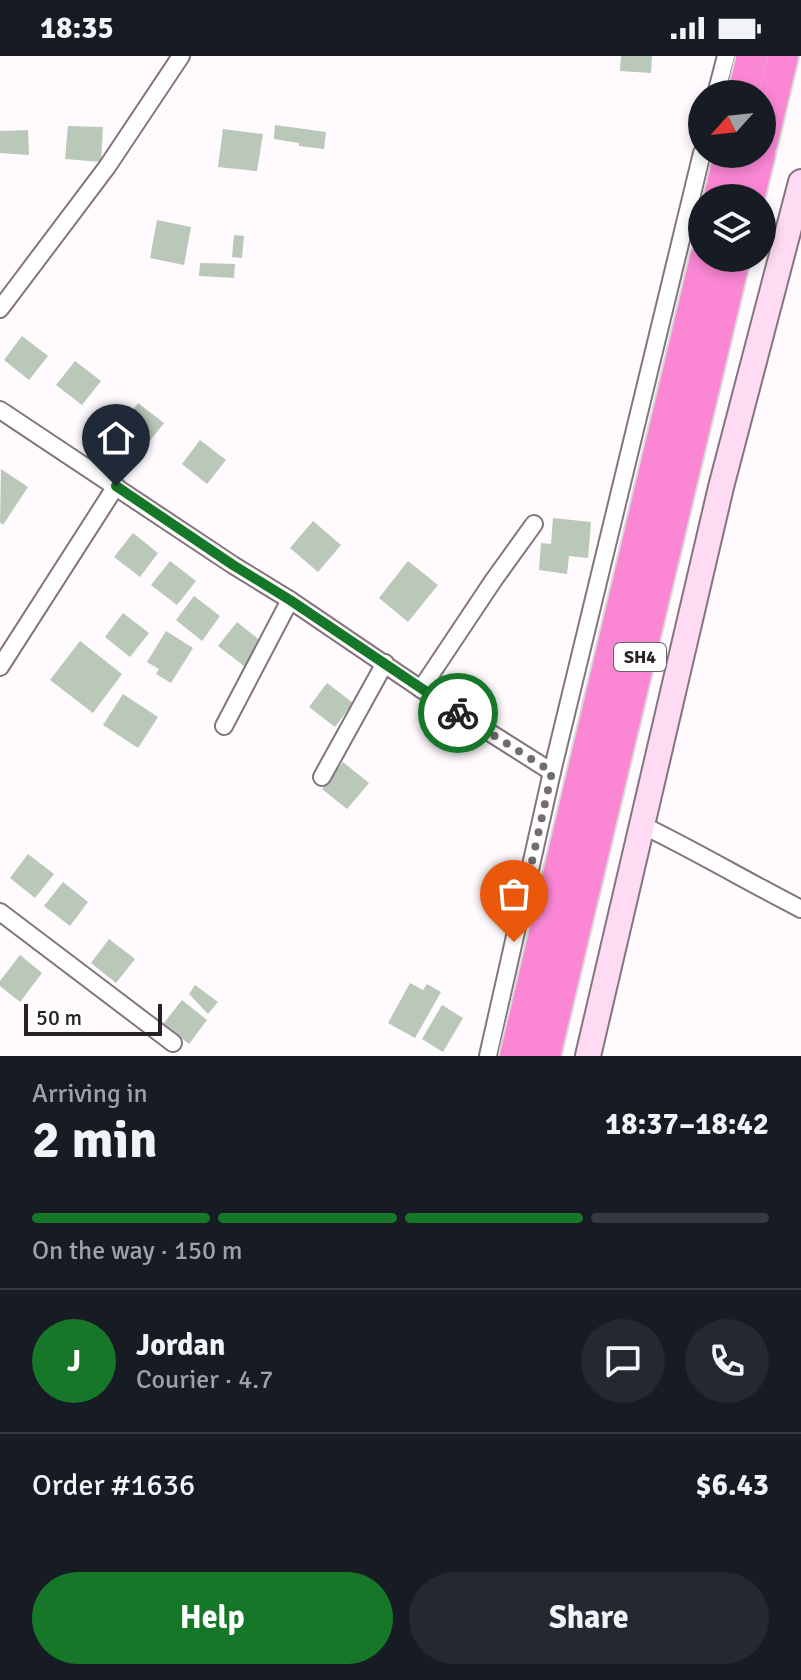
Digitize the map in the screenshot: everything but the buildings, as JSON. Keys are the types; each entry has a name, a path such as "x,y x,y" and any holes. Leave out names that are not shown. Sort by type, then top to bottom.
{"highway":[{"path":"746,80 752,56"},
{"path":"776,85 783,56"},
{"name":"SH4","path":"515,1056 702,272"},
{"name":"SH4","path":"545,1056 732,272"}],"street":[{"path":"0,309 107,167 181,56"},
{"path":"720,80 726,56"},
{"path":"488,1056 552,772 698,168"},
{"path":"588,1056 721,487 801,182"},
{"path":"0,410 421,689 552,772"},
{"path":"0,667 116,486"},
{"path":"421,689 534,524"},
{"path":"224,726 290,600"},
{"path":"322,777 385,663"},
{"path":"642,825 801,909"},
{"path":"0,912 173,1043"}],"way so far":[{"path":"458,713 552,772 514,942"}],"route":[{"path":"116,486 458,713"}]}
